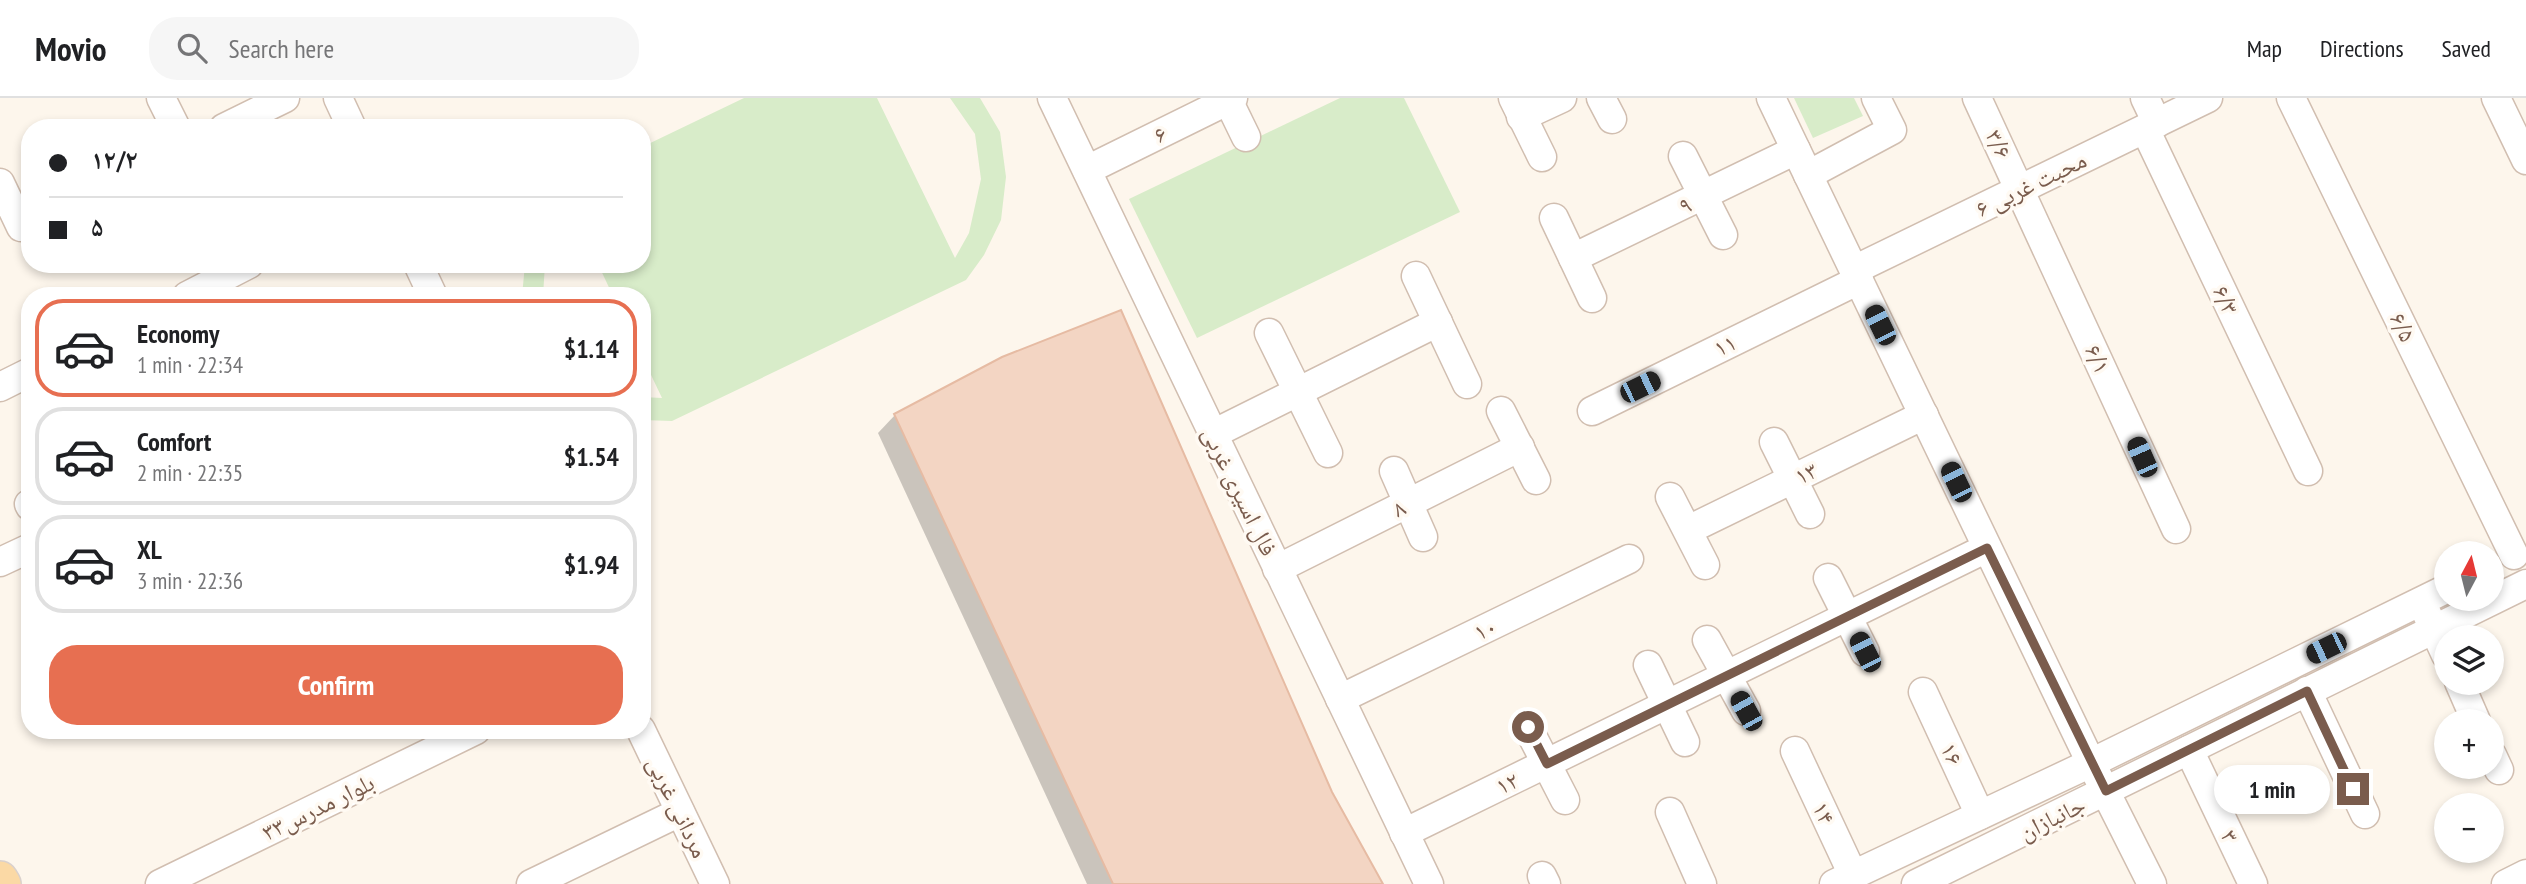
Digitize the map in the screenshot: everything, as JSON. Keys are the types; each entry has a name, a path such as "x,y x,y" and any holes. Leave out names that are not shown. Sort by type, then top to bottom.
{"main road":[{"path":"0,878 3,884"}],"street":[{"path":"161,98 172,119"},
{"path":"242,119 285,98"},
{"path":"338,98 348,119"},
{"name":"فال اسیری غربی","path":"1052,98 1429,884"},
{"path":"1542,157 1517,108 1562,98"},
{"path":"1771,98 2091,763 2152,884"},
{"name":"۹","path":"1573,258 1704,196 1892,130 1876,98"},
{"name":"۳/۶","path":"1977,98 2021,190"},
{"name":"محبت غربی ۶","path":"1856,275 2021,190 2149,117 2208,98"},
{"name":"۶/۵","path":"2291,98 2511,557"},
{"path":"2496,98 2526,159"},
{"path":"1229,99 1246,137"},
{"name":"۶","path":"1087,170 1229,99"},
{"name":"۶/۳","path":"2149,117 2308,471"},
{"path":"1683,156 1724,234"},
{"path":"0,183 17,230"},
{"name":"۶/۱","path":"2021,190 2176,529"},
{"path":"1555,218 1592,298"},
{"path":"204,287 232,273"},
{"name":"۱۱","path":"1592,411 1856,275"},
{"path":"1416,276 1467,384"},
{"path":"1213,434 1438,322"},
{"path":"1269,333 1328,453"},
{"path":"0,387 21,376"},
{"path":"1502,411 1536,480"},
{"name":"۱۳","path":"1688,530 1924,415"},
{"path":"1774,442 1810,514"},
{"name":"۸","path":"1278,569 1520,447"},
{"path":"1394,471 1423,537"},
{"path":"1670,497 1705,565"},
{"name":"۱۲","path":"1404,833 1987,548"},
{"path":"0,562 21,552"},
{"name":"۱۰","path":"1340,699 1629,559"},
{"path":"1828,578 1865,652"},
{"name":"جانبازان","path":"2440,625 2526,584"},
{"name":"جانبازان","path":"1843,879 2091,763 2434,595"},
{"path":"2421,602 2434,628"},
{"name":"جانبازان","path":"1916,884 2434,628"},
{"path":"1707,640 1746,711"},
{"path":"1648,665 1685,742"},
{"path":"2307,691 2365,814"},
{"name":"۱۶","path":"1923,692 1980,815"},
{"path":"1528,727 1565,800"},
{"name":"بلوار مدرس۳۳","path":"160,884 458,739"},
{"name":"مردانی غربی","path":"645,739 715,884"},
{"name":"۳","path":"2189,750 2253,884"},
{"name":"۱۴","path":"1795,751 1843,879"},
{"path":"531,884 680,812"},
{"path":"1670,812 1702,884"},
{"path":"2507,884 2526,874"}],"green space":[{"path":"744,98 877,98 955,258 969,233 981,179 975,134 950,98 980,98 1000,132 1006,177 1001,220 984,255 966,280 672,421 651,420 651,397 662,398 651,375 651,287 609,287 602,273 651,273 651,143"},
{"path":"1340,98 1404,98 1460,212 1197,338 1129,199"},
{"path":"1794,98 1854,98 1863,116 1813,138"},
{"path":"524,273 544,273 544,287 523,287"}],"building":[{"path":"1121,310 1332,792 1383,884 1113,884 894,414 1002,357"}],"route":[{"path":"1528,727 1547,764 1987,548 2106,791 2307,691 2353,789"}]}
